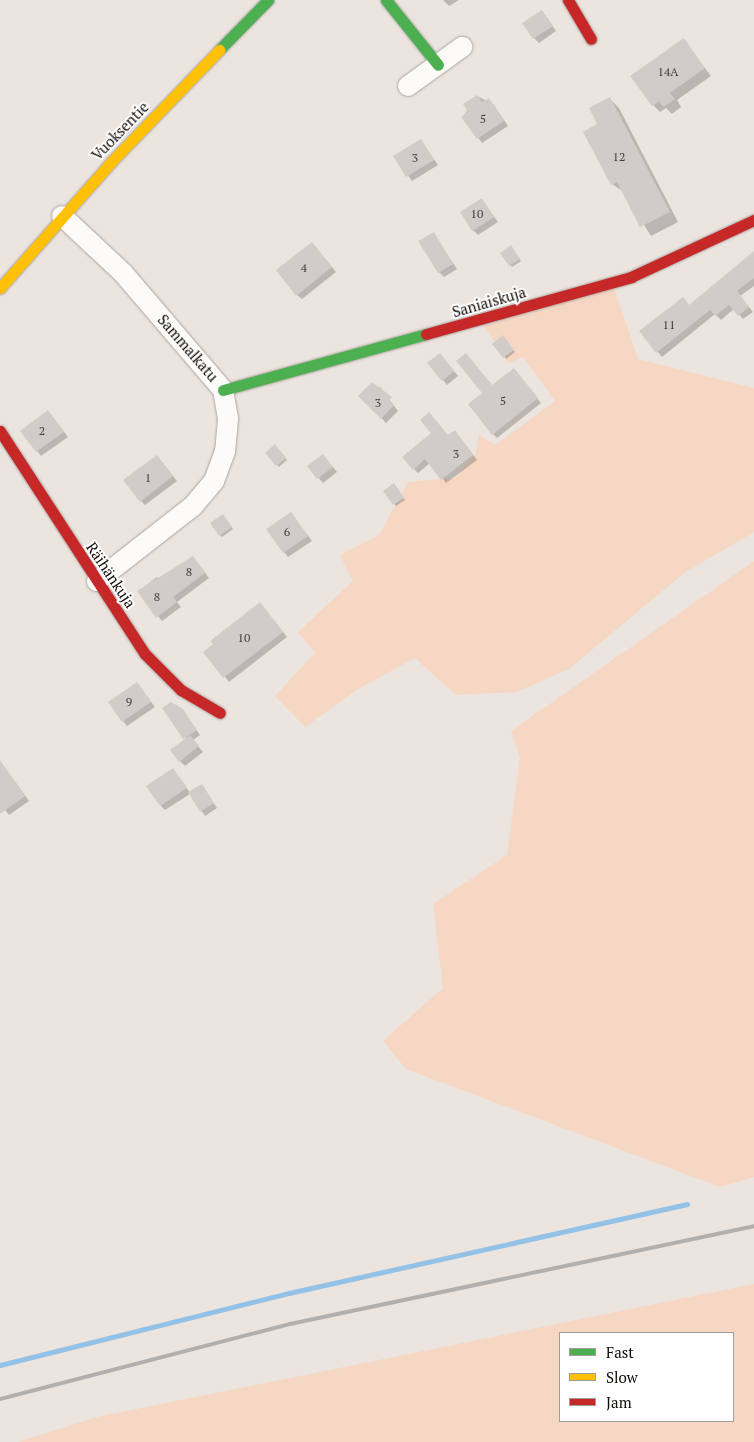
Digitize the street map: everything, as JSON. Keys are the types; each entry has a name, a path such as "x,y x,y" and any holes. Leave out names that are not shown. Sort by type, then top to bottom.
{"street":[{"name":"Vuoksentie","path":"0,288 62,216 268,0"},
{"path":"386,0 438,64"},
{"path":"568,0 591,39"},
{"path":"408,86 462,47"},
{"name":"Sammalkatu","path":"62,216 123,273 223,390 225,451 214,481 193,506 97,581"},
{"name":"Saniaiskuja","path":"223,390 631,277 754,220"},
{"name":"Räihänkuja","path":"0,431 97,581 157,667 181,690 220,713"}],"shaded area":[{"path":"614,288 638,359 754,388 754,532 684,573 569,669 516,692 456,695 415,658 358,689 305,727 275,696 315,653 298,632 353,581 340,555 379,535 408,482 455,478 476,453 479,435 495,445 555,401 523,357 509,363 484,326"},
{"path":"754,561 754,1177 720,1187 406,1069 383,1041 443,988 433,904 507,855 520,757 511,731"},
{"path":"754,1284 754,1442 18,1442 97,1417"}],"building":[{"path":"542,10 553,26 533,39 522,23"},
{"path":"684,38 705,68 670,93 675,99 663,107 659,101 652,106 630,76"},
{"path":"477,95 482,102 489,98 504,121 477,139 461,117 468,112 463,104"},
{"path":"610,97 670,212 640,227 617,182 611,185 583,132 597,124 589,108"},
{"path":"421,139 434,160 406,177 393,156"},
{"path":"482,198 494,217 472,231 460,212"},
{"path":"434,232 453,264 438,273 418,241"},
{"path":"312,242 332,267 296,296 276,270"},
{"path":"511,245 520,259 509,266 500,253"},
{"path":"754,251 754,278 737,291 749,307 738,316 729,305 715,316 710,310 656,353 639,331 683,297 689,305"},
{"path":"503,335 514,350 503,358 492,344"},
{"path":"440,353 454,371 442,381 427,363"},
{"path":"466,353 492,385 514,368 538,398 492,435 468,404 482,393 456,361"},
{"path":"372,382 392,397 389,400 394,405 381,419 358,396"},
{"path":"48,410 64,432 36,452 20,431"},
{"path":"429,412 448,435 455,430 473,455 441,480 425,459 413,470 402,457 431,433 420,420"},
{"path":"275,444 286,458 276,466 265,453"},
{"path":"323,454 333,467 317,479 307,466"},
{"path":"157,455 173,476 140,502 123,480"},
{"path":"394,483 404,498 393,505 383,491"},
{"path":"291,512 308,536 283,553 266,529"},
{"path":"223,514 232,527 219,536 210,523"},
{"path":"193,556 205,573 173,597 177,602 156,618 137,591"},
{"path":"260,602 283,632 223,678 203,652 213,644 210,641"},
{"path":"137,682 151,702 122,722 108,702"},
{"path":"171,702 183,709 197,730 183,739 162,708"},
{"path":"190,735 199,746 179,762 170,750"},
{"path":"0,760 25,796 0,814"},
{"path":"173,768 187,788 160,806 146,786"},
{"path":"202,784 214,803 200,812 188,792"}],"waterway":[{"path":"0,1365 289,1293 687,1204"}],"railway":[{"path":"0,1399 290,1324 754,1226"}],"traffic: fast":[{"path":"219,50 268,0"},
{"path":"386,0 438,65"},
{"path":"223,390 426,334"}],"traffic: slow":[{"path":"0,288 111,162 219,50"}],"traffic: jam":[{"path":"568,0 591,39"},
{"path":"426,334 631,277 754,220"},
{"path":"0,431 145,654 181,690 220,713"}]}
